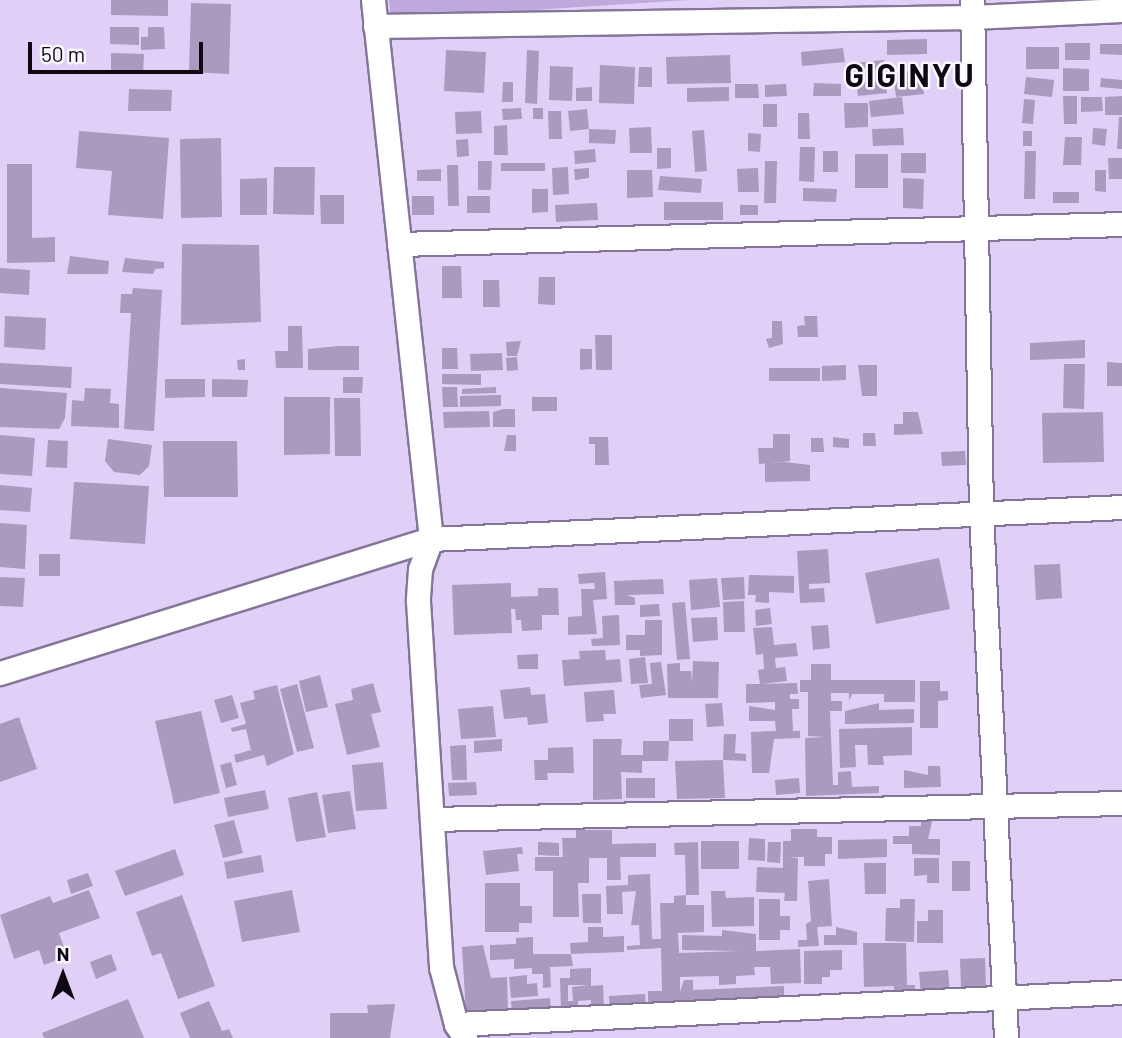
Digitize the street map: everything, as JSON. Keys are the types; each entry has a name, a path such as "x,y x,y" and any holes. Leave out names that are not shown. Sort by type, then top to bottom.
{"street":[{"path":"373,0 431,539 420,569 418,601 441,967 461,1031 1122,992"},
{"path":"375,26 972,9 1122,10"},
{"path":"972,9 981,513 998,805 1001,1000 1006,1038"},
{"path":"400,244 976,231 1122,224"},
{"path":"0,673 431,539 1122,507"},
{"path":"432,819 1122,803"}],"shaded area":[{"path":"389,0 688,0 391,19"}],"building":[{"path":"111,0 168,0 168,16 111,15"},
{"path":"191,3 231,4 229,74 189,72"},
{"path":"110,27 139,27 139,45 110,44"},
{"path":"148,27 164,27 165,49 141,50 141,37 148,37"},
{"path":"927,39 927,54 887,55 887,40"},
{"path":"1065,43 1090,43 1090,60 1065,60"},
{"path":"1100,44 1122,44 1122,55 1100,54"},
{"path":"1026,47 1059,47 1059,69 1026,69"},
{"path":"843,48 845,62 802,66 801,52"},
{"path":"446,50 486,52 484,93 444,91"},
{"path":"527,50 539,51 537,104 525,103"},
{"path":"111,53 144,54 143,74 111,74"},
{"path":"730,55 731,83 667,84 666,57"},
{"path":"884,60 887,93 858,96 854,63"},
{"path":"600,65 635,67 634,104 599,103"},
{"path":"550,66 573,67 572,101 549,100"},
{"path":"639,67 652,67 652,87 638,87"},
{"path":"1063,68 1089,69 1089,91 1063,91"},
{"path":"920,70 924,94 896,97 893,73"},
{"path":"1026,77 1054,80 1052,97 1024,94"},
{"path":"1101,78 1122,80 1122,89 1100,87"},
{"path":"503,82 513,82 513,102 502,102"},
{"path":"814,83 841,84 841,96 813,96"},
{"path":"735,84 758,84 759,98 735,98"},
{"path":"786,84 787,96 765,97 765,85"},
{"path":"592,87 592,101 576,101 576,88"},
{"path":"729,87 729,101 687,102 687,88"},
{"path":"129,89 172,90 171,111 128,111"},
{"path":"1063,96 1077,96 1077,124 1064,124"},
{"path":"1122,96 1122,115 1105,115 1105,97"},
{"path":"902,97 904,114 871,117 869,101"},
{"path":"1081,97 1102,97 1103,111 1081,112"},
{"path":"1024,99 1035,100 1033,124 1022,123"},
{"path":"844,103 868,103 868,127 845,128"},
{"path":"763,104 777,104 777,127 763,127"},
{"path":"521,108 522,119 503,120 502,109"},
{"path":"533,108 543,108 543,119 533,119"},
{"path":"587,109 589,129 570,131 568,111"},
{"path":"481,111 482,133 456,134 455,112"},
{"path":"548,111 561,111 562,139 549,139"},
{"path":"798,113 809,113 810,139 798,139"},
{"path":"1119,117 1122,117 1122,149 1117,149"},
{"path":"507,125 508,155 494,155 494,126"},
{"path":"651,127 652,153 630,153 629,128"},
{"path":"903,128 904,145 873,146 872,129"},
{"path":"1093,128 1107,129 1105,146 1092,144"},
{"path":"589,129 616,130 615,144 589,143"},
{"path":"704,130 707,171 695,172 692,131"},
{"path":"79,131 169,138 163,219 108,215 112,171 76,168"},
{"path":"1023,131 1032,131 1032,146 1023,146"},
{"path":"748,133 761,134 760,152 748,151"},
{"path":"1065,137 1082,137 1081,165 1063,165"},
{"path":"221,138 222,217 181,218 180,139"},
{"path":"468,139 469,156 457,157 456,140"},
{"path":"800,147 815,147 814,182 799,181"},
{"path":"657,148 671,148 671,168 657,169"},
{"path":"595,149 596,162 575,164 574,151"},
{"path":"823,151 838,151 838,172 823,172"},
{"path":"1025,151 1036,151 1035,199 1024,199"},
{"path":"901,153 926,153 926,173 901,173"},
{"path":"855,154 888,154 888,188 855,188"},
{"path":"1108,158 1122,158 1122,179 1109,179"},
{"path":"478,161 492,161 491,190 478,190"},
{"path":"765,161 777,161 776,203 764,203"},
{"path":"501,163 545,163 545,171 501,171"},
{"path":"7,164 32,164 32,238 55,237 55,262 7,263"},
{"path":"447,165 458,165 459,206 448,206"},
{"path":"274,167 315,167 314,215 273,214"},
{"path":"568,167 569,194 553,195 552,168"},
{"path":"589,168 589,178 575,180 574,169"},
{"path":"758,168 759,192 738,192 737,169"},
{"path":"441,169 441,181 417,181 417,170"},
{"path":"627,170 652,170 653,197 627,198"},
{"path":"1095,170 1106,170 1106,192 1095,191"},
{"path":"660,176 702,179 701,193 658,190"},
{"path":"267,178 267,215 240,215 240,179"},
{"path":"903,178 924,179 923,209 903,208"},
{"path":"803,188 837,189 836,202 803,201"},
{"path":"532,189 548,189 548,212 532,213"},
{"path":"1053,192 1079,192 1079,203 1053,203"},
{"path":"320,195 344,195 344,224 321,224"},
{"path":"412,196 434,196 434,215 412,215"},
{"path":"467,196 490,196 490,213 467,213"},
{"path":"664,202 723,202 723,220 664,220"},
{"path":"597,203 598,220 556,222 555,205"},
{"path":"740,205 758,205 758,215 740,215"},
{"path":"182,244 259,245 261,322 181,325"},
{"path":"70,256 109,261 108,274 67,274"},
{"path":"125,258 164,262 164,268 155,269 153,274 122,272"},
{"path":"442,266 461,266 462,298 442,298"},
{"path":"0,268 30,270 29,295 0,293"},
{"path":"539,277 555,277 555,305 538,304"},
{"path":"483,280 499,280 500,307 483,307"},
{"path":"133,288 162,290 154,431 124,429 131,313 120,313 121,294 132,294"},
{"path":"5,316 46,318 45,350 4,347"},
{"path":"804,316 817,316 818,337 798,337 797,326 805,325"},
{"path":"772,321 782,321 783,344 769,348 766,339 772,338"},
{"path":"288,326 302,326 303,368 276,368 275,351 288,351"},
{"path":"595,335 612,335 612,370 596,370"},
{"path":"1085,340 1085,358 1030,360 1030,343"},
{"path":"521,341 517,356 507,356 506,342"},
{"path":"359,346 359,370 308,370 308,349"},
{"path":"442,348 457,348 458,369 442,369"},
{"path":"580,349 592,349 592,369 580,370"},
{"path":"502,353 503,370 471,371 470,354"},
{"path":"517,357 518,370 507,371 506,358"},
{"path":"245,359 245,370 238,370 237,360"},
{"path":"1107,362 1122,363 1122,386 1107,386"},
{"path":"0,363 72,367 71,388 0,384"},
{"path":"1064,364 1085,364 1084,409 1063,408"},
{"path":"846,365 846,380 822,381 822,366"},
{"path":"858,365 877,365 877,396 862,396"},
{"path":"769,368 820,368 820,381 769,381"},
{"path":"442,374 481,374 481,385 442,384"},
{"path":"343,377 363,377 362,393 343,393"},
{"path":"165,379 205,379 205,397 165,398"},
{"path":"212,379 248,380 247,397 212,397"},
{"path":"442,387 457,387 458,407 443,407"},
{"path":"496,387 496,393 462,394 462,389"},
{"path":"0,388 67,393 65,418 59,429 0,427"},
{"path":"85,388 111,389 110,403 119,404 119,428 71,426 72,400 84,401"},
{"path":"501,395 501,406 460,407 460,396"},
{"path":"284,397 330,397 330,454 284,455"},
{"path":"532,397 557,397 557,411 532,411"},
{"path":"334,398 360,398 361,456 335,456"},
{"path":"515,409 515,427 493,427 493,412"},
{"path":"489,411 490,427 444,428 443,412"},
{"path":"903,412 918,412 923,434 894,435 894,424 903,424"},
{"path":"1103,412 1104,462 1043,463 1042,413"},
{"path":"863,433 875,433 876,446 863,446"},
{"path":"773,434 790,434 790,461 759,464 758,448 773,448"},
{"path":"0,435 35,438 32,476 0,474"},
{"path":"507,435 516,435 516,451 504,451"},
{"path":"589,437 608,437 609,465 595,465 595,444 589,444"},
{"path":"833,437 849,439 849,448 833,447"},
{"path":"811,438 823,438 824,452 811,452"},
{"path":"108,439 152,445 149,466 140,475 114,472 105,461"},
{"path":"48,440 68,441 67,468 46,467"},
{"path":"163,441 237,441 238,497 164,497"},
{"path":"965,451 966,465 942,466 941,452"},
{"path":"765,463 810,465 810,481 765,482"},
{"path":"74,482 149,486 145,544 70,539"},
{"path":"0,485 32,488 30,512 0,510"},
{"path":"0,523 27,525 25,569 0,567"},
{"path":"828,549 830,583 809,584 809,589 824,588 825,602 800,603 797,551"},
{"path":"39,554 60,554 60,576 39,576"},
{"path":"939,558 950,609 876,624 865,573"},
{"path":"1060,564 1062,598 1036,600 1034,565"},
{"path":"605,572 607,599 593,600 597,634 568,635 568,617 582,616 581,589 595,589 594,583 579,584 578,574"},
{"path":"749,575 794,576 794,593 769,592 769,603 755,602 756,595 748,595"},
{"path":"0,577 25,578 23,607 0,606"},
{"path":"744,577 745,599 723,600 721,578"},
{"path":"717,578 720,607 691,610 689,580"},
{"path":"663,579 664,594 627,595 635,598 635,605 615,605 614,581"},
{"path":"511,583 511,597 538,596 538,588 558,588 559,615 542,615 542,630 522,631 521,620 516,620 515,609 511,609 512,633 454,635 452,585"},
{"path":"744,601 745,632 724,632 723,602"},
{"path":"685,602 690,659 677,660 672,603"},
{"path":"659,604 660,616 640,617 640,605"},
{"path":"770,608 772,624 756,626 755,610"},
{"path":"619,615 620,645 592,646 591,639 603,638 602,616"},
{"path":"717,617 718,640 693,642 691,618"},
{"path":"645,620 662,620 662,655 640,656 640,650 626,650 626,635 645,635"},
{"path":"828,625 830,648 813,650 811,626"},
{"path":"772,627 774,645 796,643 798,656 775,658 776,668 785,667 787,681 762,684 797,683 798,694 790,694 790,699 799,699 799,709 792,709 793,731 800,731 800,738 774,739 769,773 752,773 751,732 776,731 775,721 749,721 749,706 775,710 775,702 746,703 746,684 760,684 758,670 764,669 763,654 756,655 753,628"},
{"path":"605,650 606,660 620,659 622,682 564,686 562,660 580,659 579,651"},
{"path":"538,654 538,669 518,669 517,655"},
{"path":"645,657 648,683 631,684 629,659"},
{"path":"693,661 719,662 718,698 668,698 667,664 680,663 680,671 691,671 692,682"},
{"path":"661,662 666,695 641,698 639,685 652,684 650,663"},
{"path":"811,664 831,664 831,680 915,680 915,702 884,702 884,694 852,694 849,701 849,693 831,693 831,701 842,701 842,711 830,711 833,785 838,785 838,772 851,771 852,787 879,786 879,793 806,796 805,738 824,737 808,736 808,692 800,692 800,680 811,680"},
{"path":"320,675 328,707 306,712 299,681"},
{"path":"920,681 940,681 940,691 948,691 948,700 938,701 938,728 920,728"},
{"path":"373,683 381,712 371,714 380,747 347,755 335,704 353,700 351,689"},
{"path":"297,684 314,748 297,752 280,689"},
{"path":"277,685 294,754 267,766 264,755 236,763 234,755 251,750 246,729 232,732 231,728 246,724 240,703 255,699 253,691"},
{"path":"530,687 531,695 545,694 548,723 528,725 527,717 504,719 500,690"},
{"path":"614,690 616,714 603,714 604,721 586,722 584,692"},
{"path":"232,695 239,718 221,723 214,700"},
{"path":"722,703 724,726 707,727 705,704"},
{"path":"879,703 879,710 914,709 914,723 845,724 845,711"},
{"path":"493,706 496,737 461,739 458,709"},
{"path":"201,711 220,793 174,804 155,721"},
{"path":"19,717 37,769 0,782 0,724"},
{"path":"669,719 693,719 693,741 669,741"},
{"path":"912,727 912,755 883,756 884,765 868,765 867,745 855,745 856,767 840,768 839,729"},
{"path":"724,734 736,734 735,753 746,754 746,761 723,760"},
{"path":"502,739 502,751 474,753 474,741"},
{"path":"593,739 622,739 621,755 643,755 643,741 669,741 668,761 642,761 642,773 621,772 622,799 593,800"},
{"path":"466,745 467,780 452,780 450,746"},
{"path":"573,747 574,773 547,773 548,780 535,780 534,760 548,760 548,748"},
{"path":"723,760 725,798 677,799 675,761"},
{"path":"231,762 237,785 226,788 220,765"},
{"path":"383,762 387,809 356,811 352,765"},
{"path":"928,766 940,766 941,787 904,788 904,770 928,775"},
{"path":"626,778 655,778 655,798 626,798"},
{"path":"799,778 800,793 776,795 775,780"},
{"path":"476,782 477,795 449,796 448,783"},
{"path":"265,790 269,809 228,817 224,798"},
{"path":"350,791 356,829 328,833 322,795"},
{"path":"317,792 326,837 296,842 288,798"},
{"path":"921,818 933,818 928,839 940,839 940,855 912,854 912,844 893,844 893,836 909,836 909,826 921,826"},
{"path":"234,820 243,853 223,858 214,825"},
{"path":"791,829 817,829 817,837 832,837 832,854 825,854 825,866 804,866 804,857 790,857 798,858 797,901 784,901 785,893 756,892 757,867 783,868 783,841 791,841"},
{"path":"576,830 612,830 612,844 656,843 656,857 620,857 621,880 607,880 607,858 589,858 589,883 578,883 579,917 553,917 553,871 535,871 535,857 563,857 562,838 576,838"},
{"path":"749,838 765,839 765,861 748,860"},
{"path":"887,839 887,857 838,859 838,840"},
{"path":"701,841 739,841 739,869 701,869"},
{"path":"538,842 559,843 559,856 538,855"},
{"path":"698,842 699,895 686,895 685,855 675,855 674,843"},
{"path":"768,842 781,842 780,863 767,862"},
{"path":"522,847 523,854 517,854 519,871 486,875 483,851"},
{"path":"175,849 184,875 125,896 115,871"},
{"path":"261,855 264,872 227,879 224,862"},
{"path":"914,858 939,858 939,883 927,883 927,875 914,876"},
{"path":"952,861 970,861 970,891 952,891"},
{"path":"864,863 886,863 886,894 865,894"},
{"path":"88,873 93,886 71,894 67,880"},
{"path":"650,874 652,939 661,939 660,903 674,903 674,896 686,895 686,905 704,905 704,932 678,933 679,953 739,951 682,950 682,935 722,936 722,930 756,934 756,951 800,949 801,983 771,984 770,967 754,967 755,975 736,976 736,984 719,985 719,976 680,977 680,992 684,980 693,980 693,990 784,986 784,1004 648,1009 648,991 662,991 661,948 627,950 627,946 640,945 639,925 631,925 636,891 622,892 623,914 607,914 606,886 628,885 628,875"},
{"path":"829,879 832,926 817,927 819,946 798,947 798,940 807,940 806,924 811,921 808,881"},
{"path":"485,883 520,883 520,906 532,906 532,923 519,923 519,932 485,932"},
{"path":"89,890 100,918 59,933 67,956 44,965 39,950 14,959 0,915 50,896 53,903"},
{"path":"292,890 300,932 242,942 234,901"},
{"path":"711,891 725,891 726,898 754,897 754,926 712,927"},
{"path":"582,894 601,894 601,923 583,923"},
{"path":"182,895 215,986 178,999 161,953 152,956 136,912"},
{"path":"759,899 780,899 780,916 790,916 790,930 780,930 780,940 759,940"},
{"path":"900,899 915,899 914,942 885,941 886,908 900,908"},
{"path":"928,910 943,910 943,943 917,943 917,921 928,921"},
{"path":"588,927 603,927 603,937 624,936 624,952 571,954 570,943 588,942"},
{"path":"836,927 857,932 857,945 824,945 824,935 836,935"},
{"path":"533,937 533,954 571,954 573,966 550,967 551,987 543,988 543,974 532,974 532,968 514,969 514,959 490,960 490,945 516,944 516,938"},
{"path":"863,943 906,943 907,985 915,985 915,995 894,995 894,986 864,987"},
{"path":"483,945 491,978 507,977 508,1013 466,1015 462,947"},
{"path":"842,950 842,970 830,970 830,977 822,977 822,984 804,984 804,951"},
{"path":"111,954 117,970 96,979 90,962"},
{"path":"985,958 986,987 961,988 960,959"},
{"path":"591,968 591,986 603,985 604,1007 591,1007 591,1000 578,1001 578,1009 561,1010 560,978 570,978 570,969","holes":["568,985 588,985 572,987 573,1001 568,1001"]},
{"path":"948,970 950,993 921,996 919,972"},
{"path":"527,975 527,984 537,983 538,996 511,998 509,977"},
{"path":"645,994 646,1007 610,1009 609,996"},
{"path":"550,998 551,1011 512,1014 511,1001"},
{"path":"128,999 144,1038 44,1038 42,1033"},
{"path":"209,1001 222,1031 229,1029 233,1038 190,1038 180,1013"},
{"path":"395,1004 390,1038 330,1038 330,1013 368,1013 367,1005"}],"district":[{"name":"GIGINYU","path":"910,74"}]}
